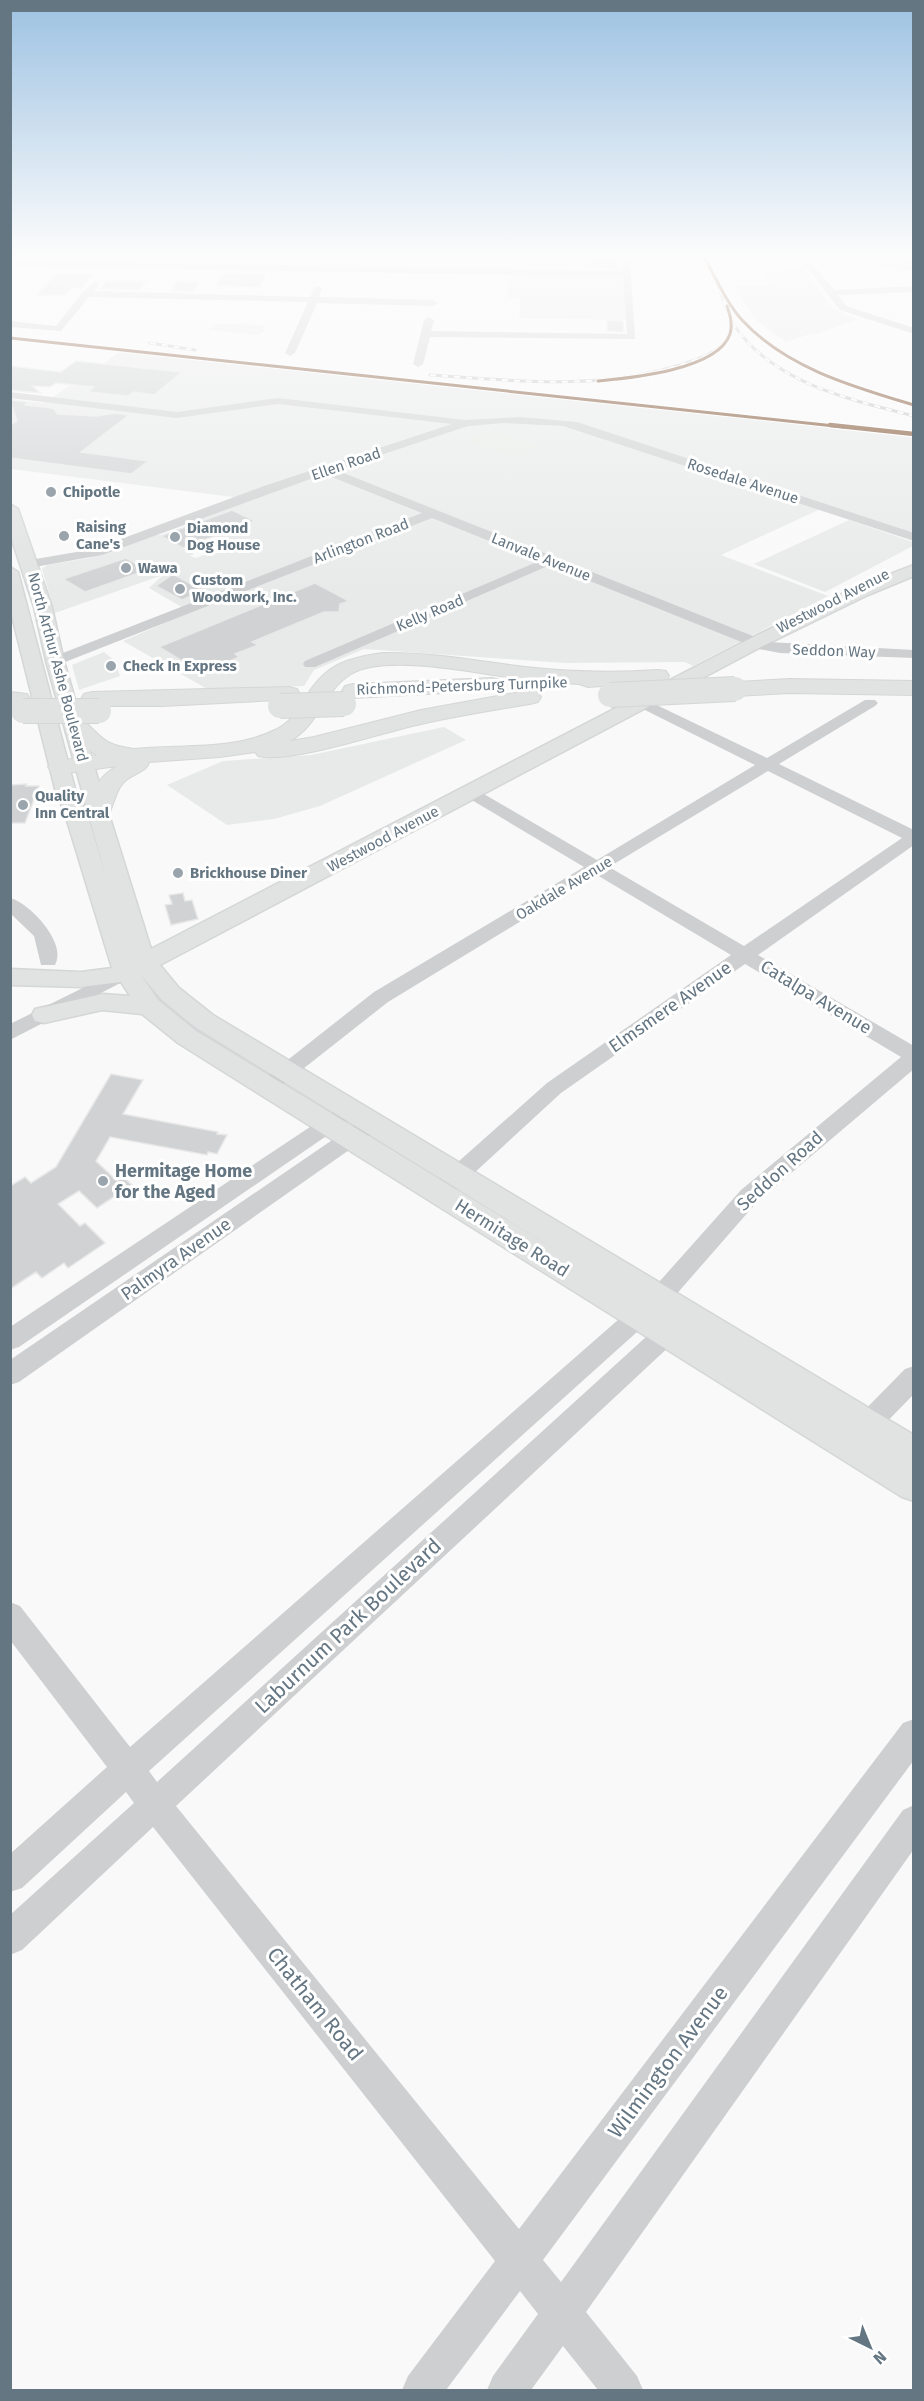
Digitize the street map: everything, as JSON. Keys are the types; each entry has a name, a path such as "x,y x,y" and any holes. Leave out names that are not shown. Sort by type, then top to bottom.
{"highway":[{"path":"61,770 250,745 285,735 298,726 326,681 333,674 363,662 410,660 526,674 609,688"},
{"name":"Richmond-Petersburg Turnpike","path":"16,705 349,698 914,674"},
{"name":"Richmond-Petersburg Turnpike","path":"349,698 530,697 609,688 658,676 790,686 914,688"},
{"path":"72,722 86,738 105,751 140,759 279,750 455,710 530,697"},
{"path":"98,812 112,779 140,759"}],"main road":[{"name":"North Arthur Ashe Boulevard","path":"10,509 22,561 43,607 72,722 138,946 131,967"},
{"path":"883,574 914,557"},
{"path":"10,567 22,561"},
{"name":"Westwood Avenue","path":"754,643 759,638 883,574 914,562"},
{"name":"Westwood Avenue","path":"131,967 471,793 754,643 862,591 914,570"},
{"name":"North Arthur Ashe Boulevard","path":"10,572 61,770 131,967"},
{"path":"22,616 32,631 41,657 55,661"},
{"path":"10,959 43,970 94,980 131,967"},
{"name":"Hermitage Road","path":"131,967 149,1006 187,1037 277,1079"},
{"name":"Hermitage Road","path":"131,967 165,990 180,1005 277,1079 857,1435 914,1486"},
{"path":"10,977 43,970"},
{"path":"43,970 56,998 55,1003 44,1015"},
{"path":"44,1015 102,1002 149,1006"},
{"name":"Hermitage Road","path":"857,1435 914,1453"}],"street":[{"path":"10,395 177,415 202,413 257,401 278,401 466,423"},
{"name":"Ellen Road","path":"22,561 82,556 466,423 573,424"},
{"name":"Rosedale Avenue","path":"573,424 914,537"},
{"name":"Lanvale Avenue","path":"327,471 754,643"},
{"name":"Arlington Road","path":"55,661 433,513"},
{"name":"Kelly Road","path":"310,664 549,561"},
{"name":"Seddon Way","path":"754,643 780,649 914,654"},
{"path":"642,703 913,837"},
{"name":"Oakdale Avenue","path":"277,1079 381,997 870,703"},
{"name":"Catalpa Avenue","path":"471,793 914,1056"},
{"name":"Elmsmere Avenue","path":"448,1184 554,1088 913,837"},
{"path":"10,903 42,933 48,948 43,970"},
{"name":"Westwood Avenue","path":"10,1033 131,967"},
{"name":"Seddon Road","path":"649,1307 749,1196 914,1056"},
{"name":"Palmyra Avenue","path":"10,1340 351,1124"},
{"name":"Palmyra Avenue","path":"10,1374 351,1124"},
{"name":"Laburnum Park Boulevard","path":"10,1876 649,1307"},
{"name":"Laburnum Park Boulevard","path":"10,1938 676,1324"},
{"path":"857,1435 914,1377"},
{"name":"Chatham Road","path":"10,1616 154,1803 623,2391"},
{"name":"Wilmington Avenue","path":"422,2391 914,1734"},
{"path":"507,2391 914,1821"}],"shaded area":[{"path":"95,369 281,369 913,436 913,533 582,424 827,506 721,555 828,596 693,666 685,662 565,663 364,649 314,670 304,686 209,690 123,641 190,612 149,588 163,575 55,613 42,569 47,565 89,558 158,534 194,554 190,556 196,558 231,545 192,523 233,497 11,469 10,399 44,403"},
{"path":"490,430 540,447 514,458 465,441"},
{"path":"849,520 913,542 913,546 825,592 754,564"},
{"path":"104,652 115,661 120,676 79,690 72,665"},
{"path":"444,727 466,740 320,806 274,819 227,825 167,785 223,761 311,755"}],"building":[{"path":"10,369 61,372 65,369 154,369 182,372 154,395 134,392 128,396 88,392 94,387 56,383 50,387 33,386 40,393 10,390"},
{"path":"10,400 28,402 25,405 53,408 58,414 96,416 116,413 129,415 81,452 148,461 131,474 10,458 10,425 17,421"},
{"path":"232,510 255,521 183,548 161,536"},
{"path":"126,558 147,570 85,592 63,579"},
{"name":"Custom Woodwork, Inc.","path":"173,574 204,591 182,600 156,586"},
{"path":"315,583 349,601 340,604 339,612 324,612 252,642 258,645 235,654 239,657 202,673 159,647"},
{"name":"Quality Inn Central","path":"27,784 26,786 39,786 25,823 10,823 10,785"},
{"path":"183,893 185,901 192,900 198,919 171,925 165,905 172,904 169,895"},
{"name":"Hermitage Home for the Aged","path":"111,1074 143,1080 123,1114 227,1135 217,1154 208,1152 207,1155 110,1137 96,1161 117,1181 123,1177 132,1185 97,1208 79,1191 58,1204 80,1226 85,1223 105,1243 68,1268 64,1263 42,1278 36,1272 10,1289 10,1186 25,1177 31,1183 56,1167"}],"railway":[{"path":"302,369 914,434"},
{"path":"430,375 559,382 623,378 665,369"},
{"path":"782,369 819,388 914,416"}],"transit line":[{"path":"302,369 914,434"},
{"path":"598,381 649,375 672,369"},
{"path":"814,369 845,383 914,405"}],"place":[{"name":"Chipotle","path":"51,492"},
{"name":"Raising Cane's","path":"64,536"},
{"name":"Diamond Dog House","path":"175,537"},
{"name":"Wawa","path":"126,568"},
{"name":"Custom Woodwork, Inc.","path":"180,589"},
{"name":"Check In Express","path":"111,666"},
{"name":"Quality Inn Central","path":"23,805"},
{"name":"Brickhouse Diner","path":"178,873"},
{"name":"Hermitage Home for the Aged","path":"103,1181"}]}
